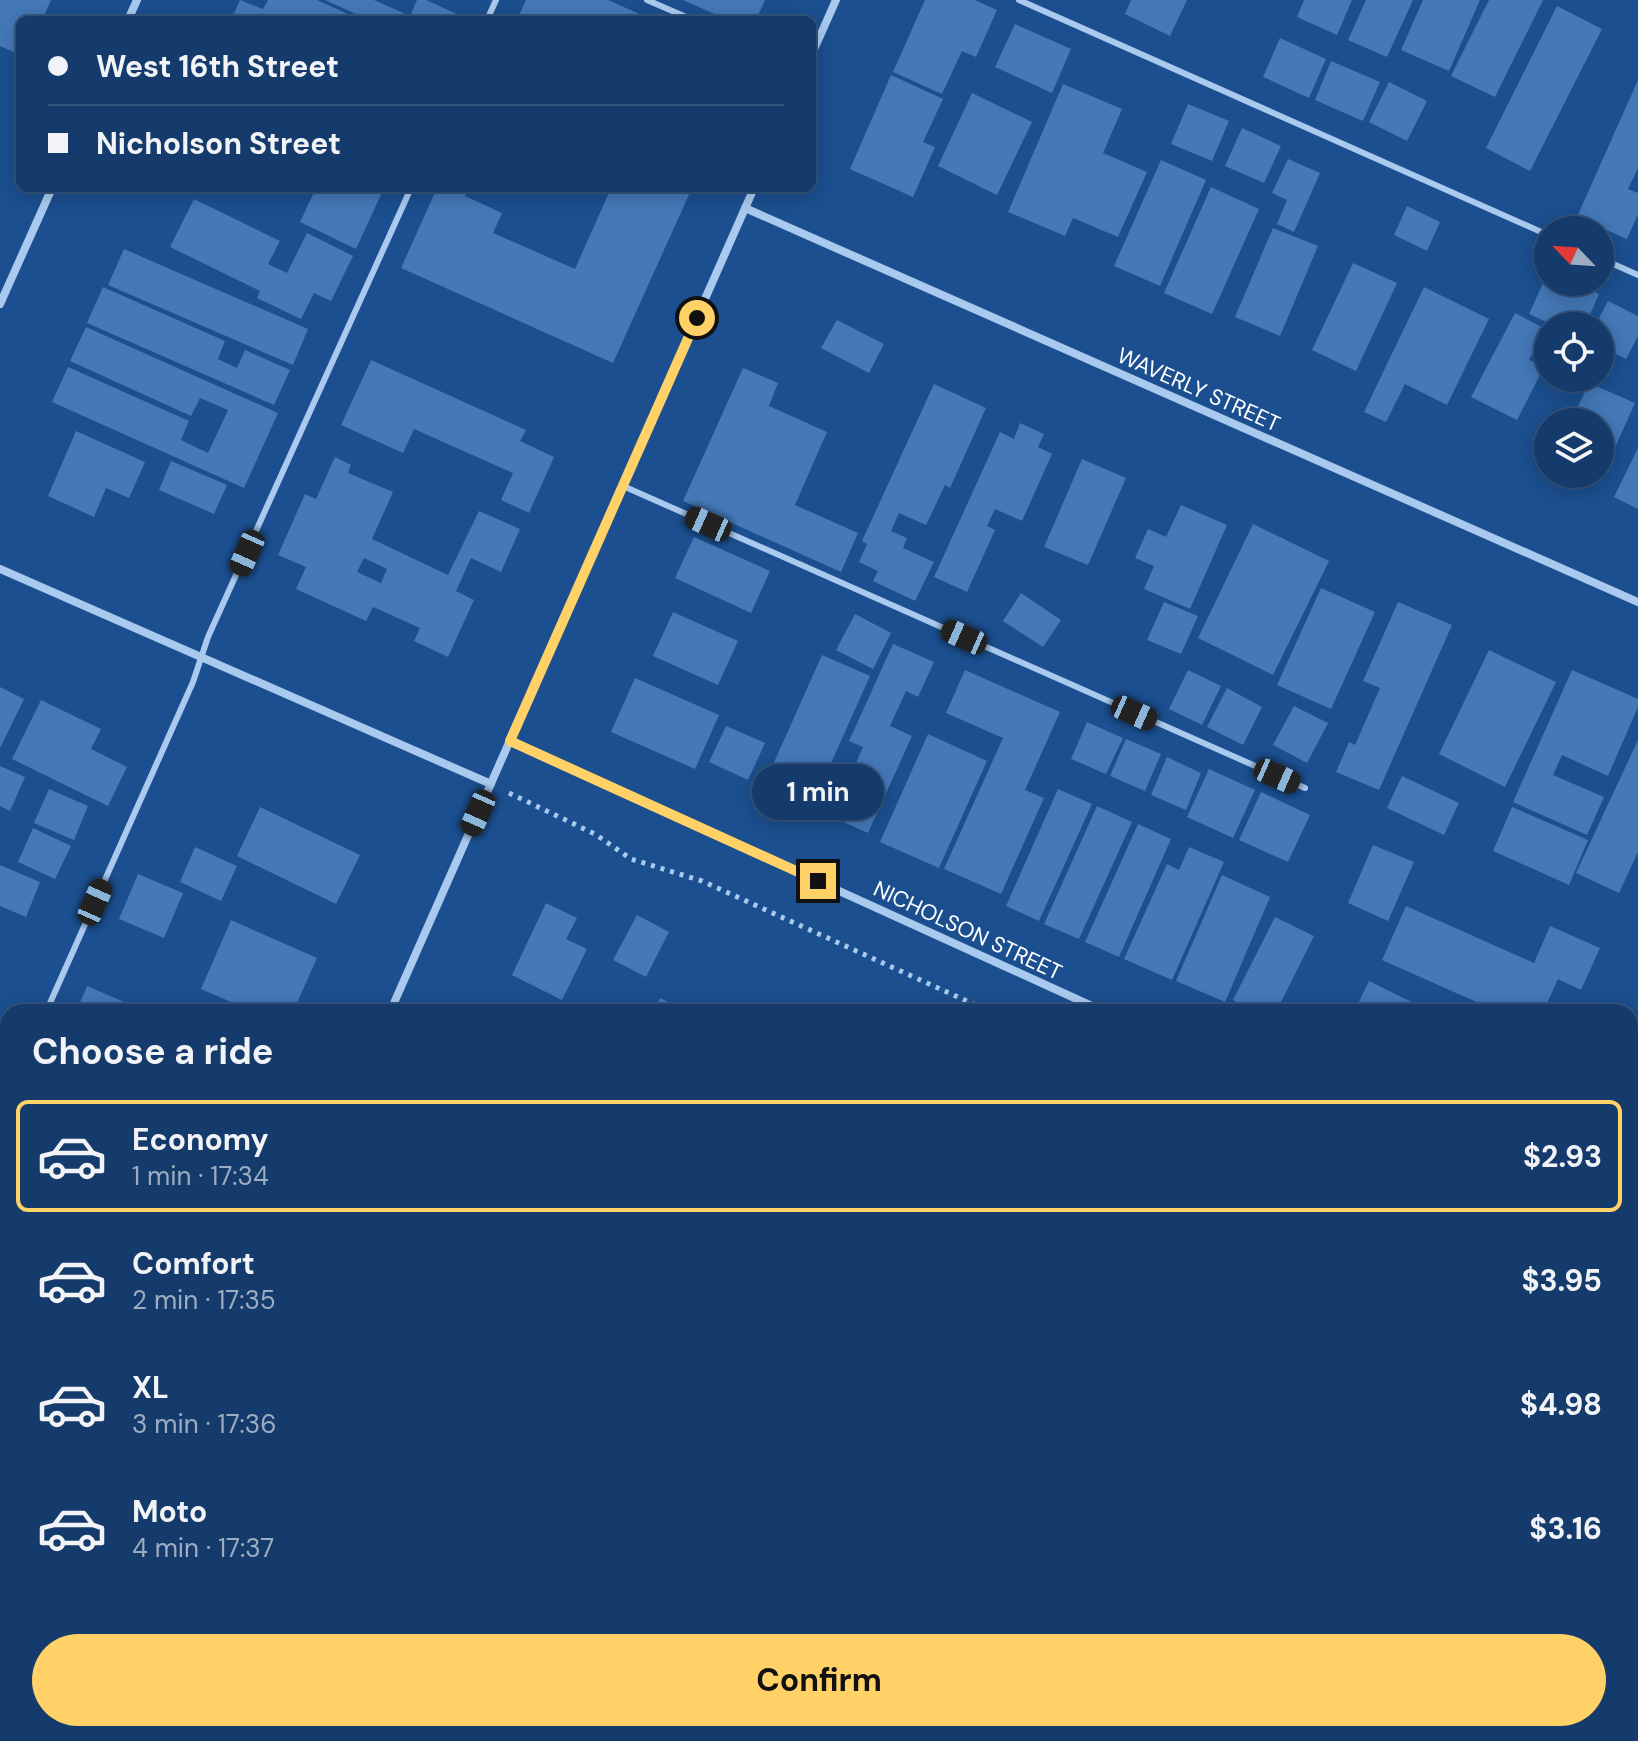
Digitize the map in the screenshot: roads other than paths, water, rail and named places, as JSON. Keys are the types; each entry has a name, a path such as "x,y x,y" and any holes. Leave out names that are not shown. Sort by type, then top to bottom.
{"street":[{"path":"816,45 836,0"},
{"path":"0,304 50,192"},
{"path":"394,1004 752,192"},
{"name":"WAVERLY STREET","path":"745,208 1638,602"},
{"path":"0,569 491,784"},
{"name":"NICHOLSON STREET","path":"510,741 1087,1004"}],"lane":[{"path":"647,0 684,16"},
{"path":"1019,0 1534,229"},
{"path":"50,1004 409,192"},
{"path":"1614,264 1638,275"},
{"path":"623,486 1305,788"}]}
